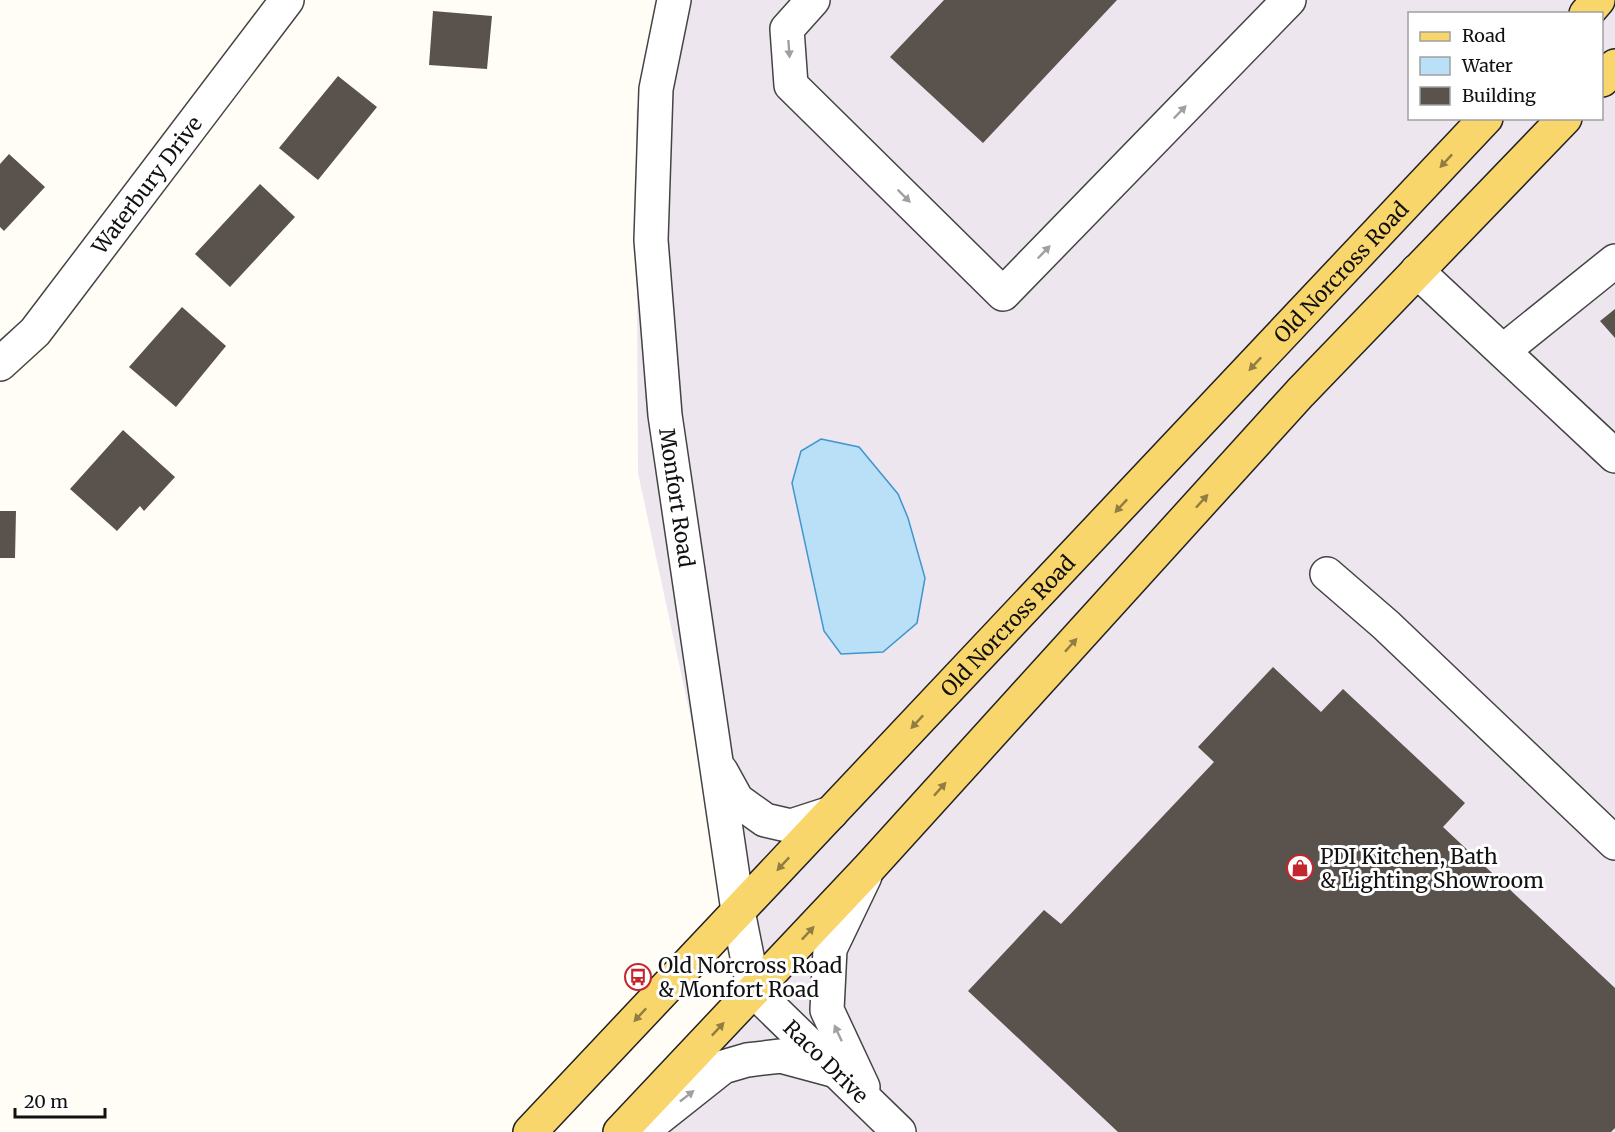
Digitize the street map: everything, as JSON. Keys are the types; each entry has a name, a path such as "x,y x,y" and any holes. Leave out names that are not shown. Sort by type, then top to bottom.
{"main road":[{"path":"1588,12 1599,0"},
{"path":"1603,79 1615,66"},
{"name":"Old Norcross Road","path":"530,1132 1484,120"},
{"path":"620,1132 869,868 1300,393 1563,120"}],"street":[{"name":"Waterbury Drive","path":"0,364 35,332 287,0"},
{"name":"Monfort Road","path":"674,0 656,88 651,240 664,415 718,764 738,911 754,991"},
{"path":"813,0 787,29 791,85 1003,294 1289,0"},
{"path":"1503,351 1615,261"},
{"path":"1418,271 1615,456"},
{"path":"1327,574 1386,625 1615,843"},
{"path":"718,764 738,800 765,820 791,826 831,813"},
{"path":"869,868 830,949 827,1010 872,1105"},
{"name":"Raco Drive","path":"754,991 899,1132"},
{"path":"641,1132 723,1068 747,1060 781,1056 838,1072"}],"shaded area":[{"path":"681,0 1615,0 1615,1132 604,1132 747,980 638,473 636,111"}],"water":[{"path":"821,439 859,447 898,494 908,518 925,578 917,623 883,652 841,654 824,631 792,483 801,451"}],"building":[{"path":"944,0 1117,0 983,143 890,57"},
{"path":"433,11 492,16 487,69 429,65"},
{"path":"338,76 377,107 318,180 279,148"},
{"path":"9,154 45,187 4,231 0,227 0,164"},
{"path":"260,184 295,217 230,287 195,254"},
{"path":"182,307 226,346 176,407 129,367"},
{"path":"1615,309 1615,338 1600,321"},
{"path":"123,430 175,477 144,511 140,506 117,531 70,489"},
{"path":"0,511 16,511 15,558 0,558"},
{"name":"PDI Kitchen, Bath & Lighting Showroom","path":"1273,667 1321,712 1343,689 1465,803 1443,827 1615,988 1615,1128 1611,1132 1118,1132 968,991 1044,910 1061,924 1214,762 1198,747"}],"place":[{"name":"PDI Kitchen, Bath & Lighting Showroom","path":"1300,868"},
{"name":"Old Norcross Road & Monfort Road","path":"638,977"}]}
